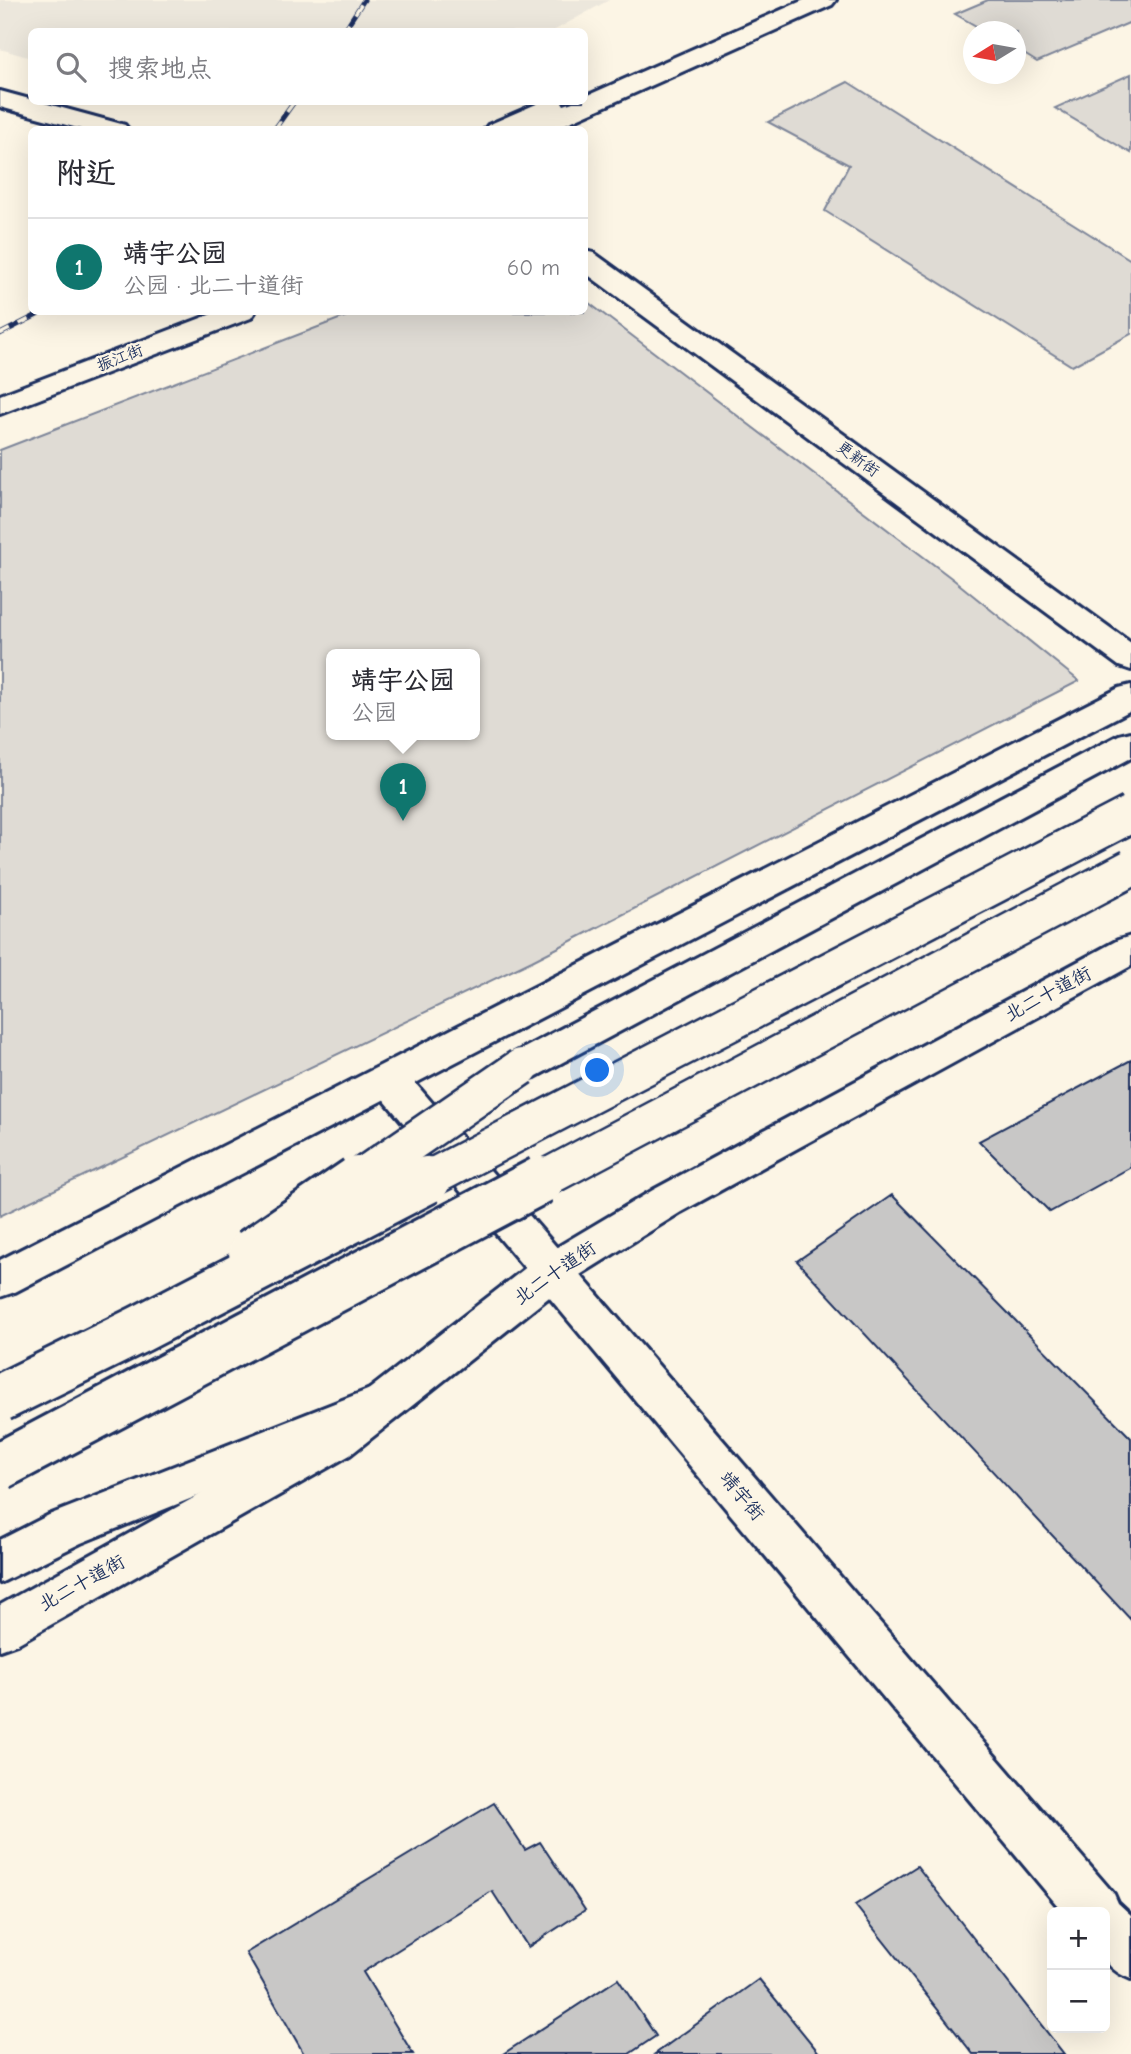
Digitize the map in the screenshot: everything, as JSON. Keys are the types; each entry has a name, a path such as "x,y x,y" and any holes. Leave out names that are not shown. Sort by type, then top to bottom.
{"main road":[{"path":"588,90 797,0"},
{"path":"588,104 824,0"},
{"path":"0,99 101,126"},
{"path":"506,126 556,105"},
{"path":"539,126 587,105"},
{"name":"更新街","path":"588,262 1131,659"},
{"name":"振江街","path":"0,405 232,315"},
{"path":"0,1280 1131,696"},
{"path":"140,1329 521,1067 1131,743"},
{"path":"0,1398 140,1329 1131,814"},
{"path":"0,1466 1131,868"},
{"name":"北二十道街","path":"0,1629 334,1442 552,1271 667,1201 1131,949"},
{"name":"靖宇街","path":"389,1079 1092,1907"},
{"path":"0,1563 65,1529 388,1401"},
{"path":"1110,1929 1131,1954"}],"shaded area":[{"path":"0,0 609,0 558,28 28,28 28,57 0,49"},
{"path":"988,0 1131,0 1131,22 1037,62 1026,55 1026,21 967,21 955,14"},
{"path":"1131,74 1131,153 1055,108"},
{"path":"848,82 1131,260 1131,334 1072,366 825,211 849,165 768,122"},
{"path":"588,302 954,580 1079,681 532,961 0,1216 0,450 349,315 588,315"}],"building":[{"path":"1131,1060 1131,1167 1050,1212 979,1141"},
{"path":"892,1195 1131,1438 1131,1620 797,1261"},
{"path":"494,1803 525,1850 540,1842 585,1910 528,1947 492,1891 363,1972 413,2054 304,2054 246,1953"},
{"path":"917,1866 1064,2054 973,2054 855,1905"},
{"path":"618,1979 656,2036 629,2054 503,2054"},
{"path":"759,1979 820,2054 655,2054"}],"railway":[{"path":"346,28 364,0"},
{"path":"277,126 292,105"},
{"path":"0,334 37,315"}],"place":[{"name":"靖宇公园","path":"403,821"}]}
